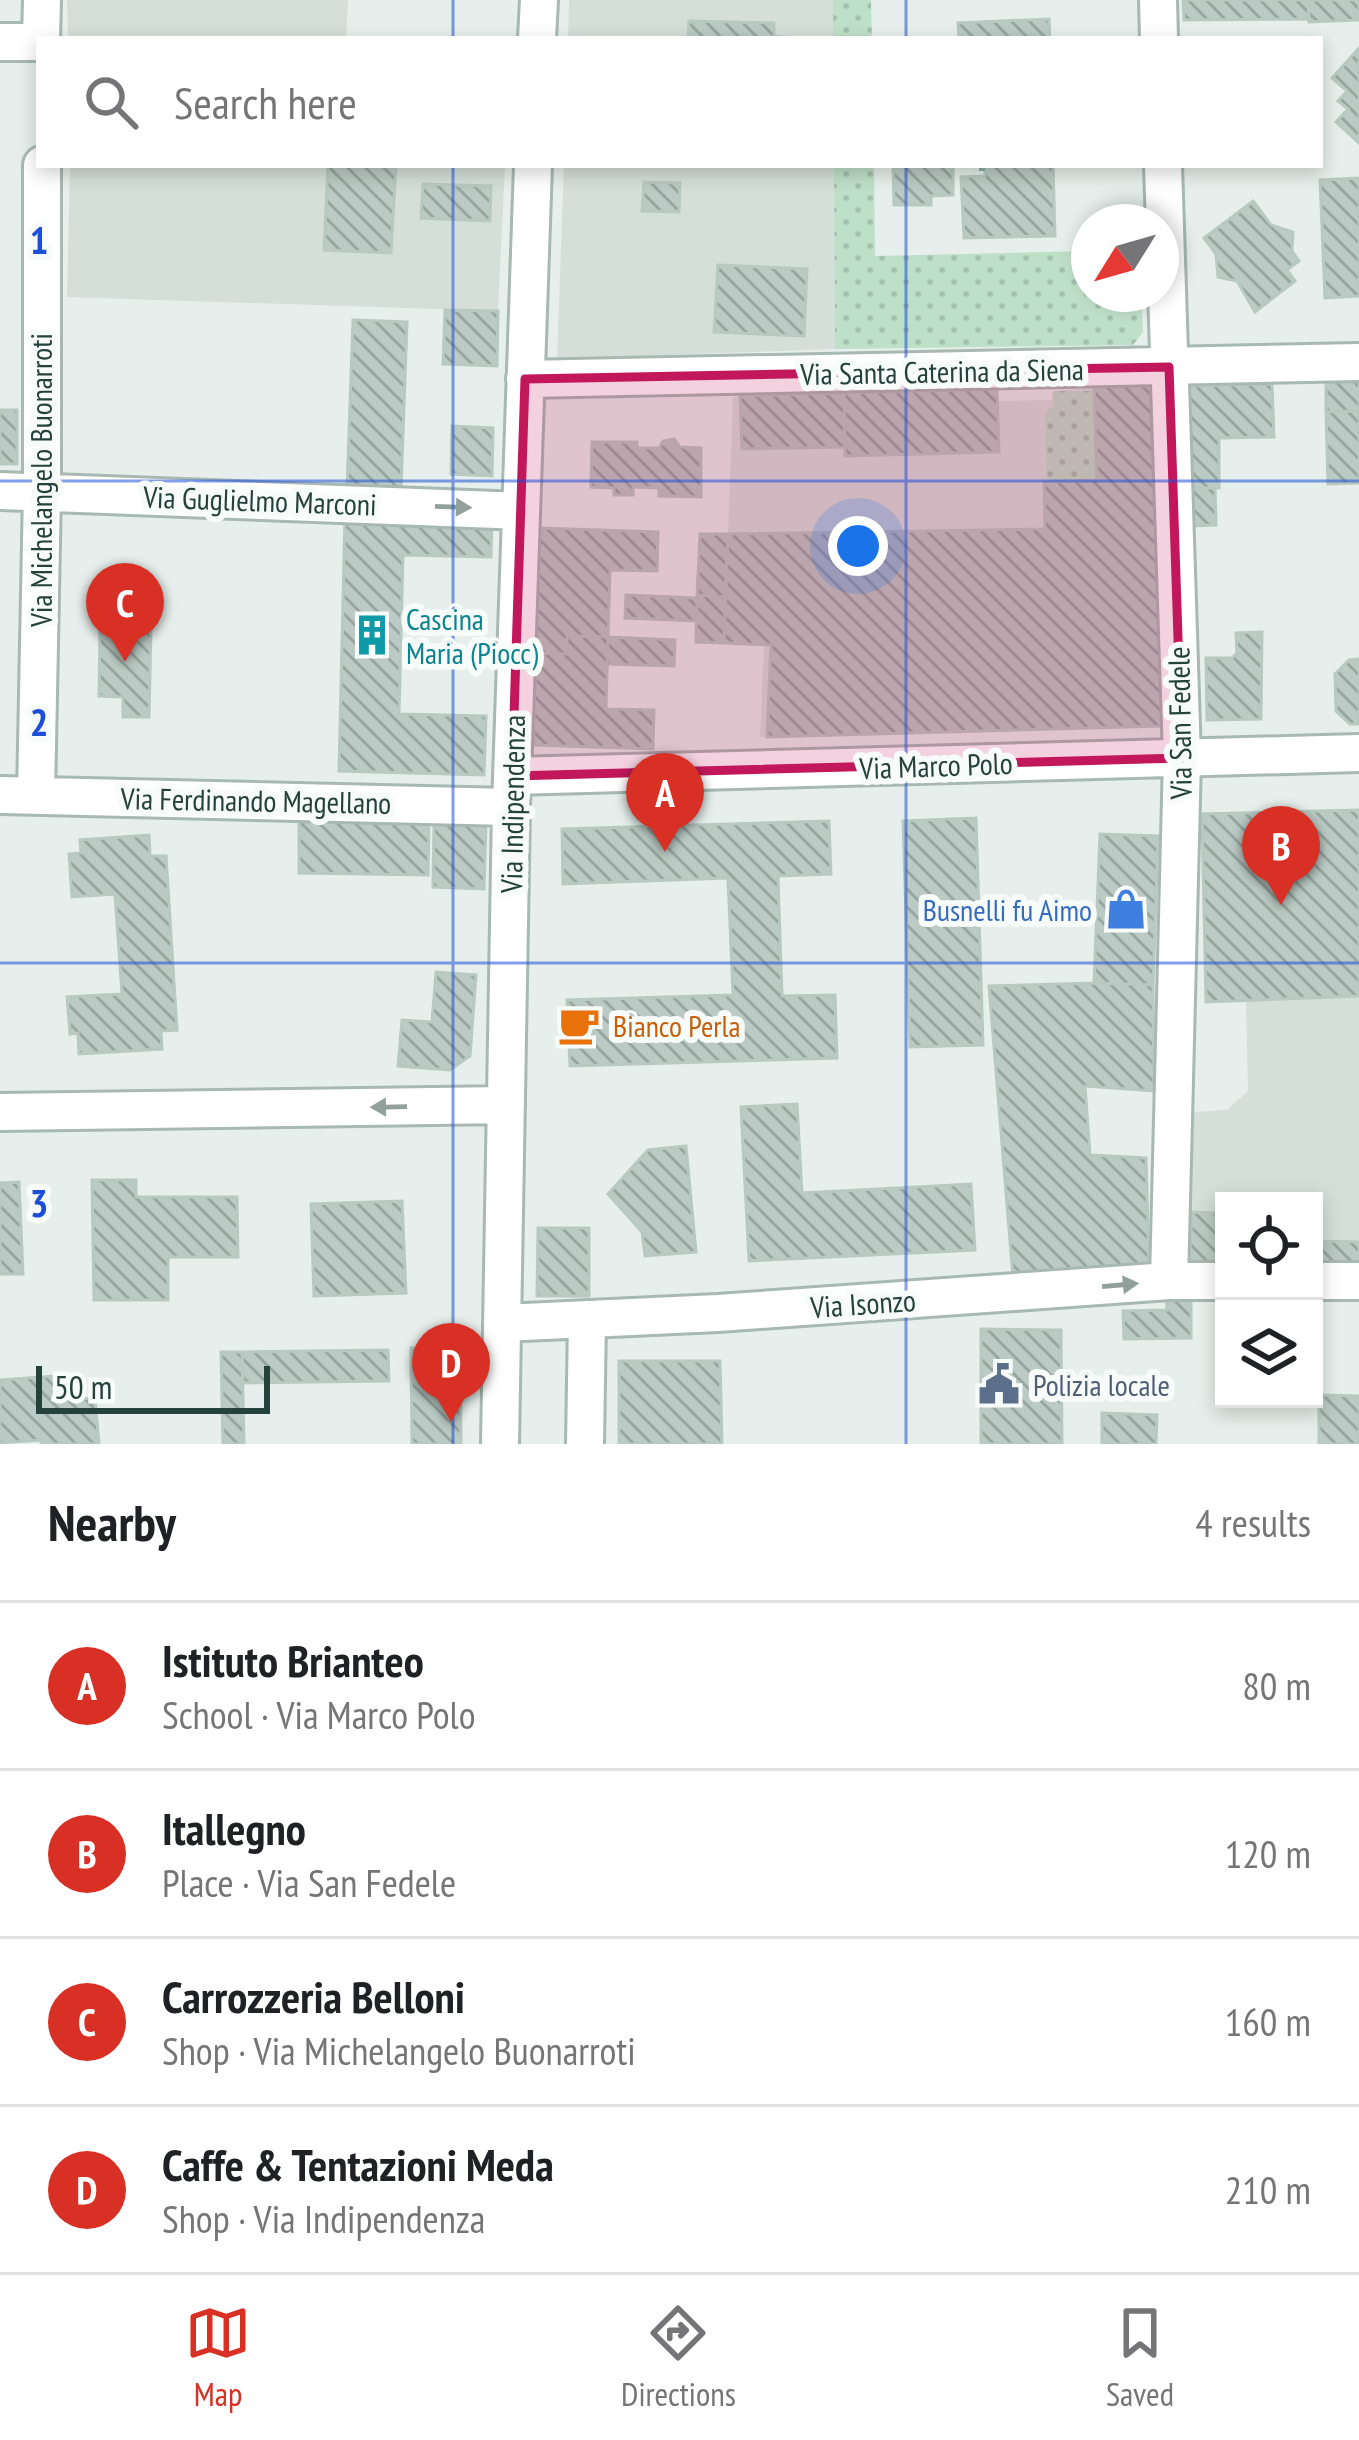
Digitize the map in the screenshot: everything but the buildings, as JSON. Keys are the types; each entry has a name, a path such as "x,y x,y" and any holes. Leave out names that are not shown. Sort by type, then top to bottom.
{"street":[{"path":"40,36 41,0"},
{"path":"537,36 539,0"},
{"path":"1158,0 1159,36"},
{"path":"0,42 36,40"},
{"name":"Via Michelangelo Buonarroti","path":"18,795 42,491 42,168"},
{"name":"Via Indipendenza","path":"500,1444 512,792 533,168"},
{"name":"Via San Fedele","path":"1163,168 1182,758 1168,1281"},
{"name":"Via Santa Caterina da Siena","path":"525,379 1359,362"},
{"name":"Via Guglielmo Marconi","path":"0,491 520,512"},
{"name":"Via Marco Polo","path":"512,792 1359,753"},
{"name":"Via Ferdinando Magellano","path":"18,795 512,792"},
{"path":"0,1112 506,1106"},
{"name":"Via Isonzo","path":"502,1323 1215,1281"},
{"path":"1323,1281 1359,1281"},
{"path":"585,1444 587,1319"}],"path":[{"path":"982,168 982,176"}],"highlighted area":[{"path":"1169,367 1182,758 512,776 525,379"}],"shaded area":[{"path":"67,0 348,0 346,36 68,36"},
{"path":"569,0 833,0 833,36 568,36"},
{"path":"70,168 505,168 498,311 67,297"},
{"path":"564,168 834,168 835,349 557,359"},
{"path":"1153,384 1162,726 760,737 764,645 724,643 733,397 997,389 998,401 1052,400 1053,391"},
{"path":"1359,810 1359,1270 1323,1269 1323,1192 1215,1192 1215,1267 1189,1266 1194,1112 1227,1110 1248,1091 1246,1001 1206,1002 1202,814"}],"green space":[{"path":"833,0 871,0 872,36 833,36"},
{"path":"834,168 874,168 875,256 1071,251 1071,312 1142,312 1143,332 1133,345 835,349"},
{"path":"1053,391 1094,391 1097,480 1047,482 1045,414 1054,405"}],"place":[{"name":"Cascina Maria (Piocc)","path":"372,635"},
{"name":"Carrozzeria Belloni","path":"125,662"},
{"name":"Istituto Brianteo","path":"665,852"},
{"name":"Itallegno","path":"1281,905"},
{"name":"Busnelli fu Aimo","path":"1126,909"},
{"name":"Bianco Perla","path":"579,1025"},
{"name":"Polizia locale","path":"999,1384"},
{"name":"Caffe & Tentazioni Meda","path":"451,1422"}]}
